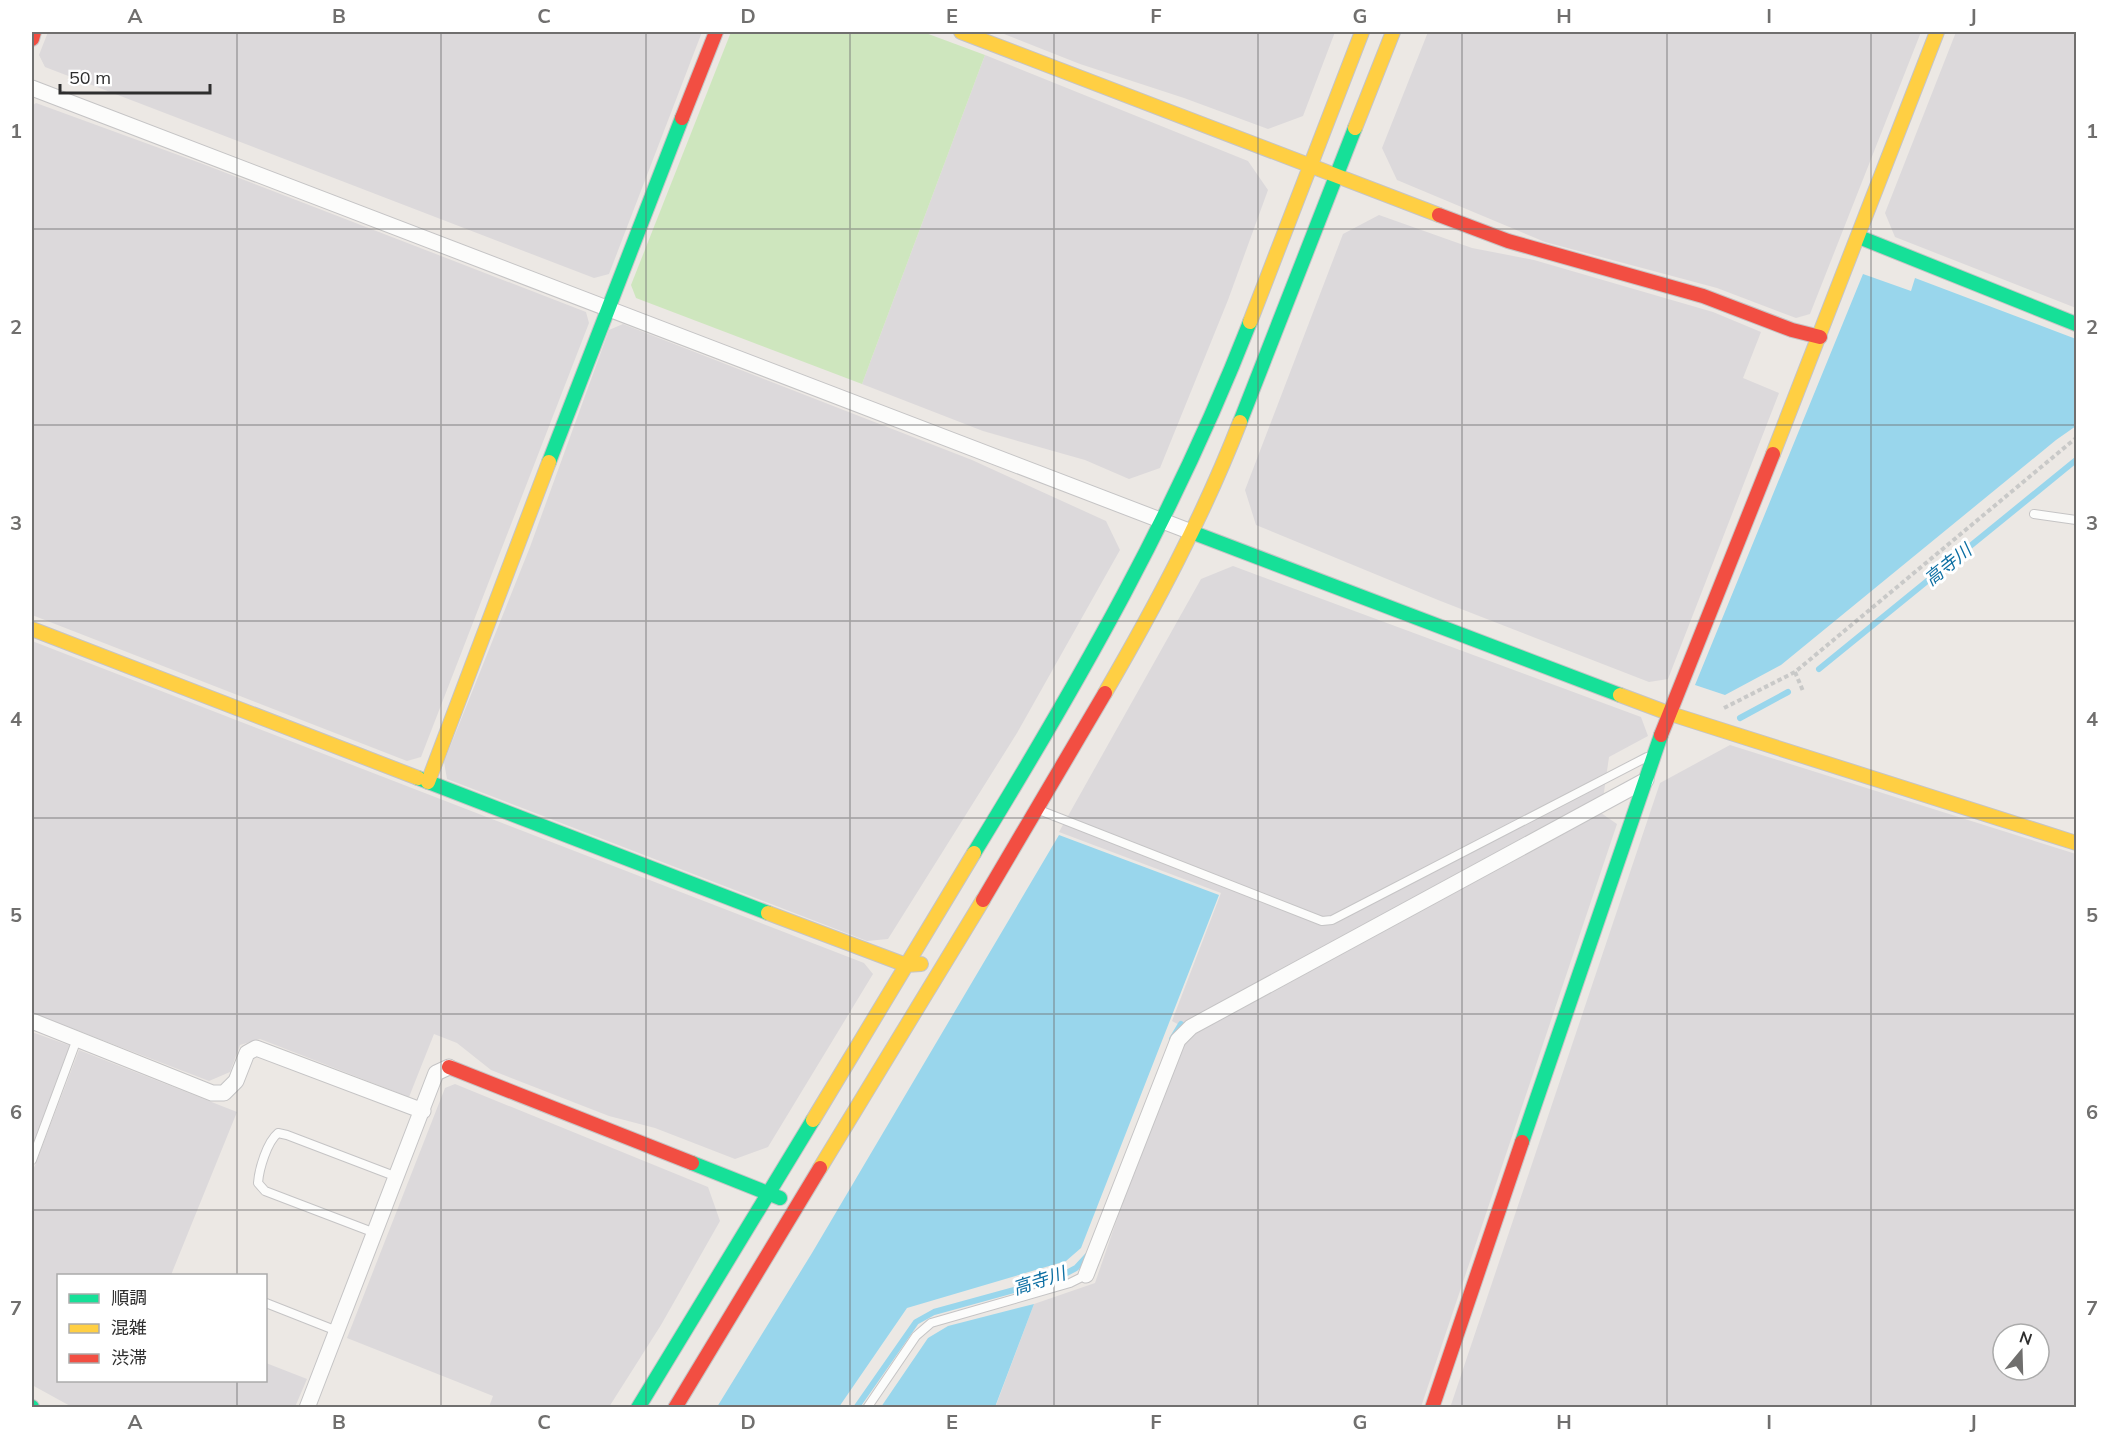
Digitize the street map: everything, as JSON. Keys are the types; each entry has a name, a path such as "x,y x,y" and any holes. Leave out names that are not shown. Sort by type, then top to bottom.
{"street":[{"path":"32,39 34,32"},
{"path":"428,782 607,307 716,32"},
{"path":"961,32 1508,241 1703,296 1792,330 1820,337"},
{"path":"638,1407 1034,755 1132,582 1223,391 1362,32"},
{"path":"675,1407 1037,810 1161,597 1194,533 1393,32"},
{"path":"1432,1407 1668,713 1820,337 1937,32"},
{"path":"32,88 1162,522 1668,713 2076,843"},
{"path":"1859,237 2076,324"},
{"path":"32,629 906,965 928,963 953,947"},
{"path":"1086,1275 1178,1040 1191,1027 1646,780"},
{"path":"906,965 912,984 914,1004 910,1021"},
{"path":"32,1022 212,1093 224,1093 236,1082 247,1053 256,1048 423,1111"},
{"path":"307,1407 436,1073 449,1067 796,1204"}],"lane":[{"path":"2034,514 2076,519"},
{"path":"1037,810 1322,921 1332,920 1655,753"},
{"path":"32,1160 77,1039"},
{"path":"375,1233 265,1191 258,1184 258,1176 272,1138 278,1133 287,1135 397,1177"},
{"path":"867,1407 916,1336 931,1323 1070,1283 1086,1275"},
{"path":"267,1303 337,1331"}],"path":[{"path":"1719,710 1795,672 2076,438"},
{"path":"1795,672 1803,691"}],"shaded area":[{"path":"48,32 702,32 609,274 594,278 45,67 39,55"},
{"path":"999,32 1335,32 1303,116 1268,129 1184,98 1080,64"},
{"path":"1428,32 1921,32 1810,314 1796,318 1717,288 1545,242 1397,180 1382,148"},
{"path":"1956,32 2076,32 2076,308 1895,237 1885,213"},
{"path":"985,55 1248,161 1268,190 1228,300 1160,468 1129,479 1085,460 983,431 862,384"},
{"path":"36,103 203,164 586,312 589,323 421,757 407,761 32,615 32,106"},
{"path":"1379,215 1472,248 1534,260 1713,312 1761,332 1743,378 1779,393 1668,679 1649,682 1438,600 1256,525 1245,490 1343,234"},
{"path":"623,324 972,460 1106,521 1120,550 1017,733 888,939 867,941 447,779 444,762 530,547 609,330"},
{"path":"1233,566 1641,717 1648,736 1609,757 1601,813 1617,824 1421,1407 995,1408 1034,1304 1095,1283 1183,1027 1172,1021 1221,893 1059,832 1201,579"},
{"path":"32,641 864,963 873,974 768,1147 735,1159 655,1128 609,1116 491,1070 457,1043 434,1034 409,1097 260,1039 240,1045 230,1072 209,1081 32,1013"},
{"path":"1730,745 2076,854 2076,1407 1450,1408 1660,783"},
{"path":"32,1032 71,1046 32,1148"},
{"path":"79,1050 237,1112 171,1274 57,1274 57,1382 267,1382 267,1363 307,1379 295,1407 72,1407 32,1385 32,1173"},
{"path":"455,1084 708,1187 720,1221 661,1325 609,1407 489,1407 493,1396 347,1338 445,1088"}],"green space":[{"path":"731,32 923,32 985,55 862,384 636,298 631,285"}],"water":[{"path":"1863,274 1911,291 1915,278 2076,339 2076,426 1781,665 1725,695 1695,685"},
{"path":"1059,835 1219,895 1081,1248 1066,1261 907,1308 839,1407 717,1407 812,1253"},
{"path":"1034,1304 995,1407 881,1407 928,1338 948,1326"}],"waterway":[{"name":"高寺川","path":"1819,669 2076,460"},
{"name":"高寺川","path":"1740,718 1788,692"},
{"name":"高寺川","path":"1172,1039 1181,1024"},
{"name":"高寺川","path":"856,1408 916,1322 934,1312 1057,1278 1076,1268 1088,1255"}],"traffic: fast":[{"path":"549,462 682,118"},
{"path":"1240,422 1355,128"},
{"path":"1859,237 2076,324"},
{"path":"974,853 1051,724 1124,594 1191,461 1250,322"},
{"path":"1194,533 1620,695"},
{"path":"1522,1142 1661,735"},
{"path":"418,778 768,913"},
{"path":"638,1408 813,1120"},
{"path":"692,1163 780,1198"}],"traffic: slow":[{"path":"961,32 1439,215"},
{"path":"1250,322 1362,32"},
{"path":"1355,128 1393,32"},
{"path":"1773,454 1937,32"},
{"path":"1105,693 1178,560 1240,422"},
{"path":"428,782 549,462"},
{"path":"32,629 418,778"},
{"path":"1620,695 1668,713 2076,843"},
{"path":"813,1120 974,853"},
{"path":"820,1168 983,900"},
{"path":"768,913 906,965 921,964"}],"traffic: jam":[{"path":"32,39 34,32"},
{"path":"682,118 716,32"},
{"path":"1439,215 1508,241 1703,296 1792,330 1820,337"},
{"path":"1661,735 1773,454"},
{"path":"983,900 1105,693"},
{"path":"449,1067 692,1163"},
{"path":"1432,1408 1522,1142"},
{"path":"675,1408 820,1168"}]}
